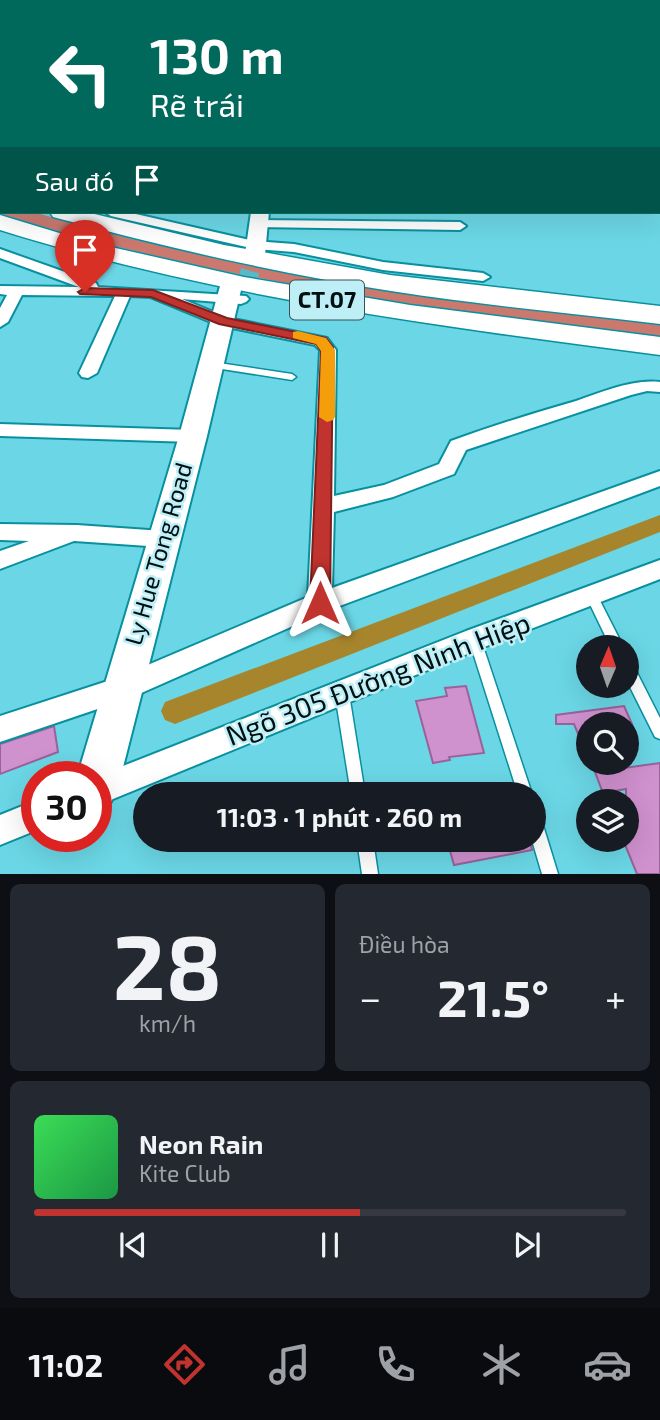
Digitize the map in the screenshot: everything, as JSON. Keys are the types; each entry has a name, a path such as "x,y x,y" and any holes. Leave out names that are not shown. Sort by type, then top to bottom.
{"highway":[{"name":"CT.07","path":"68,214 142,235 391,283 660,315"},
{"name":"CT.07","path":"0,222 107,255 267,289 377,309 660,346"}],"main road":[{"name":"Ly Hue Tong Road","path":"103,761 212,365 234,299"}],"street":[{"path":"122,214 253,237 460,226"},
{"path":"164,214 293,247 383,266 483,277"},
{"path":"0,253 115,292"},
{"path":"0,290 153,293 234,299 321,341 328,350 329,397 322,506 320,603"},
{"path":"0,322 17,290"},
{"path":"88,373 115,292"},
{"path":"153,293 234,299"},
{"path":"322,506 354,501 416,484 447,470 458,446 494,432 626,391 647,386 660,387"},
{"path":"0,430 193,436"},
{"path":"0,729 121,689 320,603 660,478"},
{"path":"0,532 77,533 163,539"},
{"path":"0,561 77,533"},
{"name":"Ngõ 305 Đường Ninh Hiệp","path":"112,783 660,569"},
{"path":"0,830 21,821"}],"lane":[{"path":"212,365 292,377"},
{"path":"592,596 612,635"},
{"path":"475,639 521,782"},
{"path":"639,691 660,732"},
{"path":"342,694 356,782"},
{"path":"367,852 370,874"},
{"path":"543,852 550,874"}],"shaded area":[{"path":"0,214 40,214 131,239 277,270 660,322 660,337 493,316 327,290 162,258"}],"building":[{"path":"466,686 484,753 449,757 450,760 433,763 416,701 447,696 445,688"},
{"path":"624,706 627,712 579,712"},
{"path":"576,712 576,729 574,724 556,724 556,715"},
{"path":"54,726 58,752 34,761 21,761 21,766 0,774 0,744"},
{"path":"660,763 660,874 637,874 628,852 639,852 639,789 601,789 596,775 639,775 639,766"},
{"path":"450,852 522,852 454,865"}],"waterway":[{"path":"175,711 660,523"}],"tunnel":[{"path":"245,289 255,254"}],"slow traffic":[{"path":"298,335 321,341 328,350 327,417"}],"route":[{"path":"85,292 153,293 224,322 321,341 328,350 329,397 323,481 320,603"}]}
